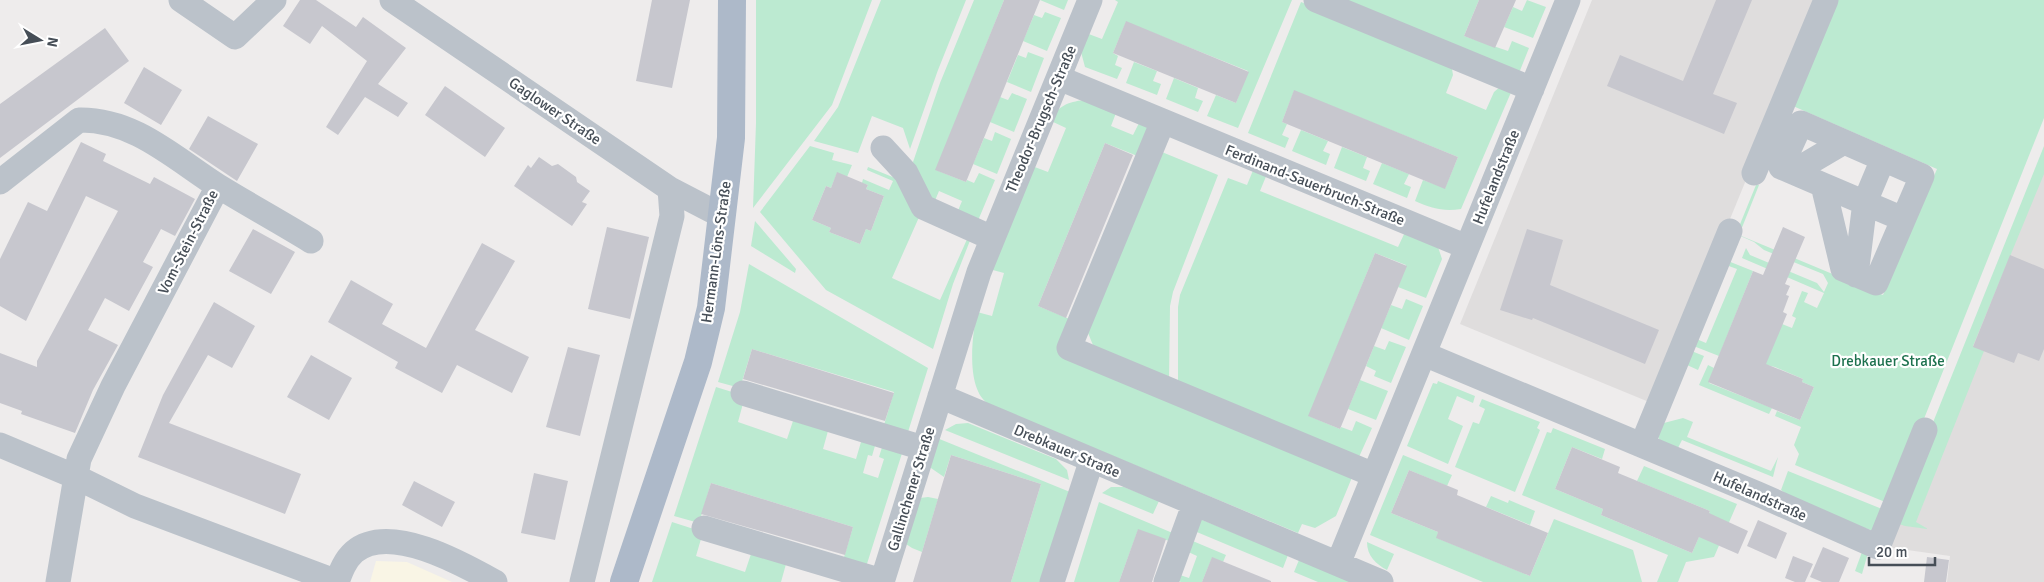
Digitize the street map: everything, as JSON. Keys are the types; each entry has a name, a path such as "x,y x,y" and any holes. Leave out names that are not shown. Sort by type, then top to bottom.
{"main road":[{"name":"Hermann-Löns-Straße","path":"624,582 698,362 711,308 731,138 732,0"}],"street":[{"path":"181,0 234,37 274,0"},
{"name":"Gaglower Straße","path":"392,0 670,190 722,216"},
{"name":"Theodor-Brugsch-Straße","path":"940,396 992,238 1090,0"},
{"path":"1316,0 1532,89"},
{"name":"Hufelandstraße","path":"1338,564 1568,0"},
{"path":"1754,173 1826,0"},
{"name":"Ferdinand-Sauerbruch-Straße","path":"1059,78 1467,247"},
{"name":"Vom-Stein-Straße","path":"0,182 79,120 95,120 152,140 218,186 113,386 80,459 58,582"},
{"path":"1163,121 1069,348 1374,475"},
{"path":"1824,185 1843,269 1876,283 1922,176 1801,123 1781,167 1865,202 1903,219"},
{"path":"1793,172 1844,142"},
{"path":"883,148 906,173 923,207 992,238"},
{"path":"1856,274 1865,202 1883,159"},
{"path":"218,186 311,240"},
{"path":"582,582 672,216 670,190"},
{"path":"1642,445 1730,231"},
{"name":"Hufelandstraße","path":"1424,354 1642,445 1878,547 1925,430"},
{"path":"743,392 923,448"},
{"name":"Gallinchener Straße","path":"882,582 940,396"},
{"name":"Drebkauer Straße","path":"940,396 1091,462 1381,582"},
{"path":"0,445 76,476 135,506 337,582 343,565 355,551 374,543 393,542 410,544 458,562 495,582"},
{"path":"1052,582 1091,462"},
{"path":"1166,582 1194,505"},
{"path":"704,528 882,582"}],"shaded area":[{"path":"1592,0 1820,0 1714,258 1649,402 1460,324"},
{"path":"2044,154 2044,582 1947,582 1950,556 1886,547"},
{"path":"376,561 407,562 452,582 370,582"}],"green space":[{"path":"756,0 872,0 832,105 753,208 756,123"},
{"path":"881,0 966,0 938,70 910,149 903,128 872,116 858,153 814,141 838,107"},
{"path":"974,0 1004,0 936,170 966,182 967,180 974,183 979,173 995,180 977,223 957,213 962,201 939,191 934,203 924,199 913,162 940,83"},
{"path":"1040,0 1068,0 1064,10"},
{"path":"1115,0 1292,0 1238,128 1207,116 1216,95 1236,103 1248,71 1126,22 1113,53 1118,56 1115,65 1122,68 1117,79 1085,67 1081,52 1086,33 1102,39 1118,2"},
{"path":"1325,0 1479,0 1464,36 1508,51 1512,41 1529,48 1517,78"},
{"path":"1527,0 1546,7 1533,38 1504,27 1513,7 1522,11"},
{"path":"1833,0 2044,0 2044,118 1890,504 1795,465 1799,454 1794,445 1801,427 1775,416 1777,411 1800,420 1814,387 1802,382 1803,379 1775,367 1750,361 1782,324 1792,328 1796,318 1792,316 1802,291 1808,293 1804,302 1817,308 1824,293 1742,258 1746,248 1750,255 1817,283 1824,292 1828,283 1823,274 1764,250 1754,242 1736,234 1756,185 1759,185 1739,235 1883,295 1937,169 1793,106"},
{"path":"1301,2 1451,63 1453,75 1446,93 1486,110 1494,92 1501,86 1512,90 1461,209 1437,209 1415,201 1423,180 1445,188 1458,157 1294,91 1282,122 1287,124 1282,135 1289,138 1285,148 1248,133"},
{"path":"1045,12 1061,18 1047,51 1023,41 1034,15 1042,18"},
{"path":"1028,52 1044,58 1031,92 1007,82 1018,55 1026,58"},
{"path":"1134,62 1157,71 1153,81 1161,84 1157,95 1126,83"},
{"path":"1174,78 1198,88 1195,98 1203,101 1198,112 1166,99"},
{"path":"1012,93 1027,99 1014,132 990,122 1000,97 1008,100"},
{"path":"1084,100 1116,113 1111,126 1133,135 1139,123 1152,128 1140,157 1105,143 1038,306 1072,320 1060,352 1353,475 1336,516 1315,528 1302,524 1298,533 990,405 982,398 977,388 972,362 975,322 977,312 992,316 1004,273 989,269 1032,166 1048,172 1066,128 1051,121 1053,116 1060,108 1073,102"},
{"path":"1301,130 1328,141 1323,151 1330,154 1326,165 1292,151"},
{"path":"995,132 1011,139 997,174 973,164 984,138 992,141"},
{"path":"810,146 834,153 832,160 852,165 847,177 837,173 831,188 826,186 812,220 831,228 829,232 860,244 866,229 871,231 884,196 866,189 868,185 862,183 863,179 889,190 893,181 867,170 868,167 900,180 920,215 892,278 940,300 968,237 971,238 953,284 933,349 826,290 760,212"},
{"path":"2044,146 2044,174 1973,346 1984,351 1916,522 1928,529 1905,526 1893,522"},
{"path":"1342,147 1367,157 1363,168 1370,171 1366,181 1334,168"},
{"path":"1157,150 1218,175 1173,292 1170,306 1169,382 1095,350 1086,328"},
{"path":"1382,163 1409,174 1404,184 1411,187 1407,198 1373,184"},
{"path":"1254,168 1267,174 1260,191 1398,247 1406,230 1438,247 1442,259 1426,298 1398,287 1406,265 1375,253 1309,416 1340,429 1341,427 1352,431 1356,421 1372,428 1359,457 1178,385 1178,307 1180,295 1228,178 1247,185"},
{"path":"755,221 796,269 795,273 751,246"},
{"path":"1728,261 1753,271 1719,356 1691,345 1694,338 1706,343 1737,269 1726,265"},
{"path":"749,264 928,368 908,432 884,425 894,392 752,349 740,388 718,382 740,312"},
{"path":"1406,299 1423,306 1409,340 1381,328 1391,305 1402,309"},
{"path":"1389,341 1406,347 1391,383 1374,376 1376,371 1366,366 1374,346 1385,350"},
{"path":"1689,350 1704,356 1698,370 1687,365"},
{"path":"1708,365 1714,368 1709,383 1772,408 1769,414 1699,385"},
{"path":"1360,380 1388,391 1376,420 1348,409"},
{"path":"1438,381 1475,396 1473,403 1457,396 1448,419 1463,426 1448,464 1407,446 1433,383 1437,384"},
{"path":"716,387 745,396 738,422 787,439 793,421 828,431 823,449 856,459 861,442 877,439 872,456 868,455 863,473 878,478 884,459 879,457 884,441 904,447 865,570 842,564 853,527 711,483 699,523 674,516"},
{"path":"1482,399 1540,422 1537,428 1540,430 1515,492 1455,467 1473,422 1479,424 1485,409 1479,406"},
{"path":"1683,418 1693,422 1687,437 1771,471 1778,457 1773,477 1682,440 1678,448 1660,441 1656,432 1660,424"},
{"path":"968,423 1056,459 1067,470 1069,480 945,430 956,424"},
{"path":"1553,428 1605,449 1602,459 1572,447 1555,489 1603,509 1601,515 1692,553 1710,511 1637,481 1644,466 1737,504 1714,557 1686,562 1678,582 1657,582 1668,555 1522,495 1547,432 1551,433"},
{"path":"937,438 1070,492 1041,582 1011,582 1041,484 951,455 944,477 928,466"},
{"path":"1403,455 1452,475 1447,486 1409,470 1391,513 1438,532 1437,538 1530,576 1554,519 1633,550 1642,582 1483,582 1370,535"},
{"path":"1788,471 1887,511 1874,531 1808,510 1781,490"},
{"path":"1111,487 1124,487 1159,501 1153,514 1102,493"},
{"path":"1491,496 1508,503 1509,500 1535,511 1530,525 1486,507"},
{"path":"920,498 938,499 922,552 906,544"},
{"path":"1099,502 1175,534 1172,542 1138,530 1119,582 1074,582"},
{"path":"1200,519 1288,555 1283,568 1192,530"},
{"path":"672,522 703,532 696,556 745,572 751,554 786,564 781,582 652,582"},
{"path":"1188,539 1226,555 1223,562 1212,558 1202,582 1181,582 1174,579 1177,574 1189,578 1197,556 1184,550"},
{"path":"1367,542 1394,554 1387,570 1373,559 1367,547"},
{"path":"1862,552 1868,553 1862,574 1855,571"},
{"path":"1299,560 1352,582 1318,582 1294,572"}],"building":[{"path":"300,0 316,0 356,27 363,17 406,48 378,84 408,103 398,117 365,97 338,135 326,127 367,61 322,26 310,44 283,26"},
{"path":"652,0 690,0 672,88 636,81"},
{"path":"1004,0 1040,0 966,182 935,170"},
{"path":"1479,0 1516,0 1495,48 1464,36"},
{"path":"1716,0 1752,0 1713,94 1737,103 1724,134 1607,86 1620,55 1683,81"},
{"path":"1126,21 1249,72 1236,103 1113,53"},
{"path":"105,28 129,61 0,158 0,104"},
{"path":"144,67 182,90 161,125 124,103"},
{"path":"445,86 505,128 485,157 425,115"},
{"path":"1294,90 1458,157 1445,189 1282,122"},
{"path":"208,116 258,144 237,181 189,149"},
{"path":"81,142 106,154 103,161 150,184 154,177 195,199 175,236 161,229 143,262 153,267 129,311 105,298 88,330 118,345 93,390 75,433 21,414 22,411 0,403 0,353 37,367 37,361 118,211 86,196 26,321 0,306 0,259 28,202 47,211"},
{"path":"1105,143 1133,155 1066,318 1038,306"},
{"path":"539,157 552,166 558,164 576,177 577,182 590,191 582,202 587,204 572,226 514,186 528,165 531,168"},
{"path":"837,172 868,185 866,189 884,196 871,231 866,229 860,244 829,232 831,228 812,220 826,186 831,188"},
{"path":"607,227 649,237 630,319 588,309"},
{"path":"1783,227 1805,237 1785,284 1790,286 1786,295 1789,296 1783,312 1787,314 1766,364 1803,379 1802,382 1814,387 1800,420 1708,382 1753,271 1763,275"},
{"path":"253,229 295,252 271,294 229,271"},
{"path":"1527,229 1563,240 1550,285 1659,330 1645,364 1533,318 1532,320 1500,310"},
{"path":"482,243 515,261 475,330 529,357 512,393 457,365 442,393 395,368 398,362 328,322 351,280 393,304 382,324 426,348"},
{"path":"1375,253 1407,266 1340,429 1308,416"},
{"path":"2010,255 2044,269 2044,349 2039,361 2018,353 2014,363 1973,347"},
{"path":"214,302 255,326 232,368 208,355 169,423 301,474 285,514 138,457 163,395"},
{"path":"568,347 600,355 580,436 546,427"},
{"path":"752,349 894,393 885,421 743,379"},
{"path":"311,355 352,378 329,420 287,397"},
{"path":"1572,447 1620,467 1618,473 1710,511 1709,513 1748,531 1738,554 1699,537 1692,553 1601,515 1603,509 1555,489"},
{"path":"951,455 1041,484 1011,582 913,582"},
{"path":"1409,470 1458,490 1457,495 1548,533 1530,576 1436,538 1438,532 1391,513"},
{"path":"534,473 568,481 555,540 521,533"},
{"path":"414,481 455,502 442,527 402,505"},
{"path":"711,483 853,527 845,555 701,514"},
{"path":"1758,520 1787,533 1776,559 1747,546"},
{"path":"1138,529 1166,539 1152,582 1119,582"},
{"path":"1823,547 1849,558 1839,582 1822,582 1810,577"},
{"path":"1793,556 1813,564 1805,582 1795,582 1785,578"},
{"path":"1212,557 1271,581 1271,582 1202,582"},
{"path":"1927,557 1949,560 1946,582 1924,582"}]}
